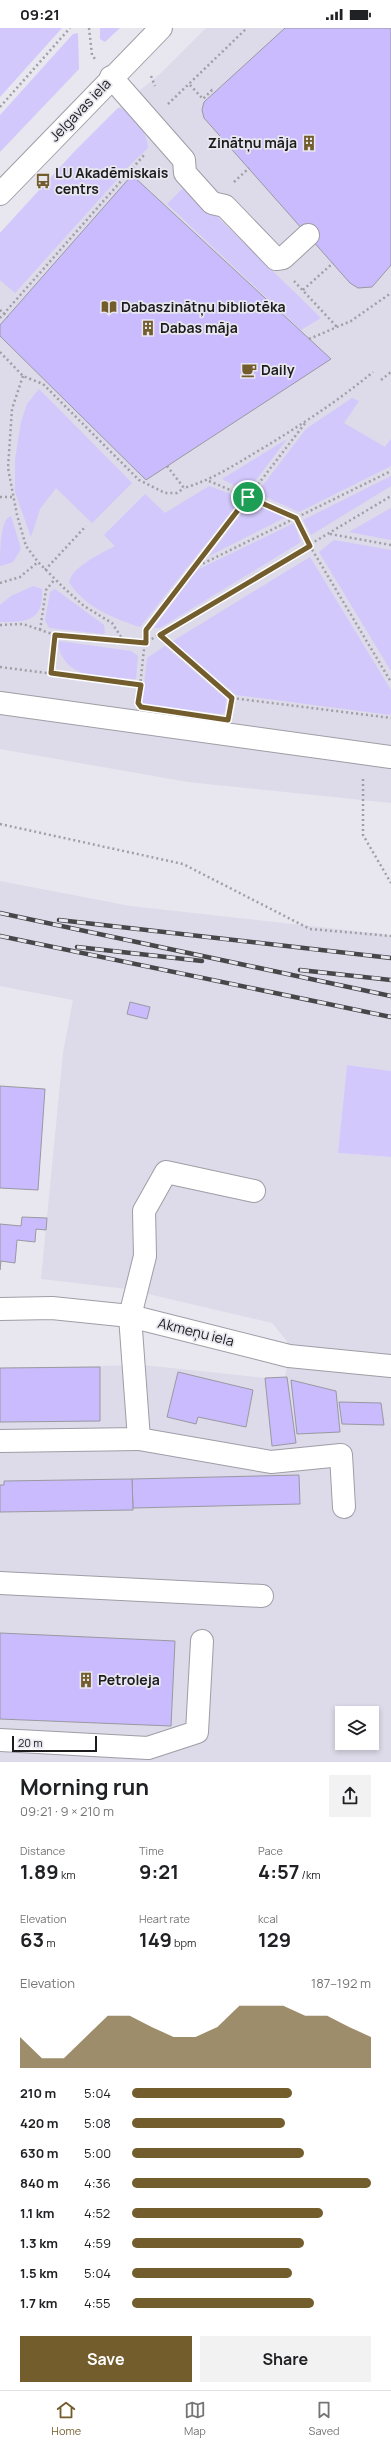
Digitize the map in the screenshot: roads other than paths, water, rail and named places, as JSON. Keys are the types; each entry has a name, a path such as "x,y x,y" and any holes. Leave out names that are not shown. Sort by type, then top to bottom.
{"street":[{"name":"Jelgavas iela","path":"0,194 111,77 161,28"},
{"path":"111,77 184,160 185,173 212,203 225,206 276,259 283,258 308,235"},
{"path":"0,703 391,757"},
{"path":"139,1439 130,1316 144,1256 144,1211 166,1172 254,1191"},
{"name":"Akmeņu iela","path":"0,1309 52,1308 130,1316 289,1356 391,1366"},
{"path":"0,1441 139,1439 271,1462 341,1456 344,1507"},
{"path":"0,1583 262,1596"},
{"path":"0,1740 148,1748 197,1732 202,1641"}],"railway":[{"path":"0,913 391,996"},
{"path":"59,920 391,958"},
{"path":"0,936 391,1017"},
{"path":"77,947 202,961"},
{"path":"300,970 391,980"}],"place":[{"name":"Zinātņu māja","path":"309,143"},
{"name":"LU Akadēmiskais centrs","path":"43,181"},
{"name":"Dabaszinātņu bibliotēka","path":"109,307"},
{"name":"Dabas māja","path":"148,328"},
{"name":"Daily","path":"249,370"},
{"name":"Petroleja","path":"86,1680"}]}
